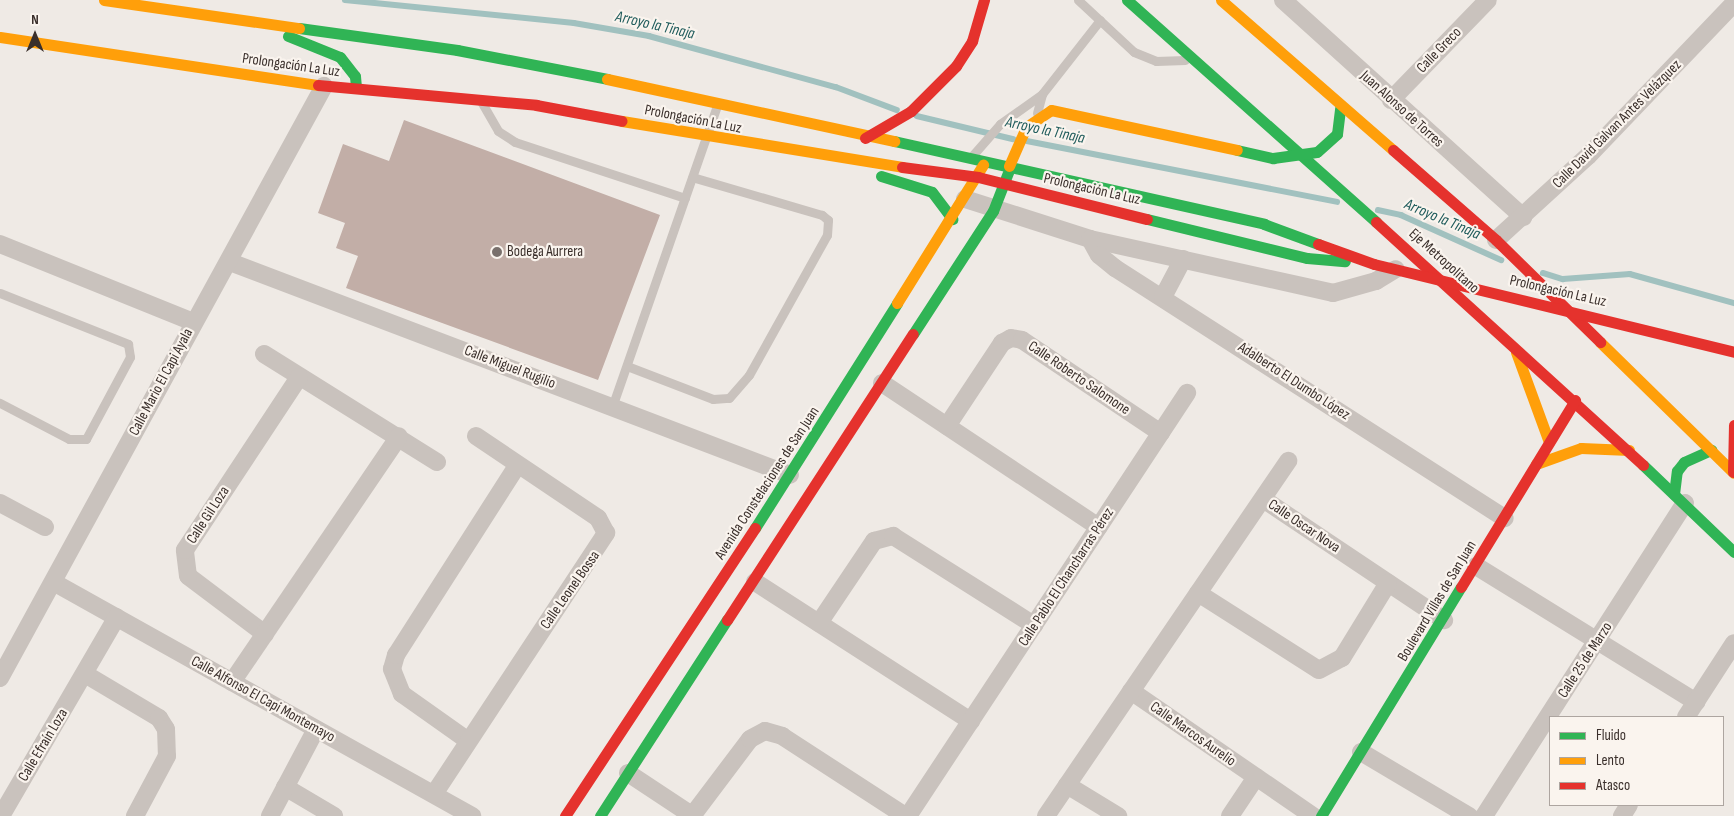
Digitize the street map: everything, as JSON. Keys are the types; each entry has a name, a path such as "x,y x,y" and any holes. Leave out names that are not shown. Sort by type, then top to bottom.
{"main road":[{"name":"Prolongación La Luz","path":"104,0 153,4 245,20 457,50 718,102 865,138 974,154 985,161 1264,224 1374,264 1570,310 1734,352"},
{"path":"865,138 892,124 924,99 956,66 972,41 984,0"},
{"name":"Eje Metropolitano","path":"1127,0 1575,400 1734,552"},
{"path":"1221,0 1340,108 1496,240 1570,310 1734,472"},
{"path":"245,20 340,57 355,76 356,88"},
{"name":"Prolongación La Luz","path":"0,36 324,86 479,98 827,158 978,177 1307,258 1374,264"},
{"path":"600,816 755,582 993,211 1006,184 1014,154 1026,127 1037,115 1063,111 1274,158 1303,156 1317,152 1337,134 1340,108"},
{"path":"827,158 927,189 940,199 952,219"},
{"name":"Avenida Constelaciones de San Juan","path":"565,816 790,475 965,199 985,161"},
{"path":"1511,342 1549,442"},
{"name":"Boulevard Villas de San Juan","path":"1321,816 1444,620 1575,400"},
{"path":"1734,425 1734,472"},
{"path":"1536,464 1581,448 1629,450"},
{"path":"1679,498 1677,471 1684,462 1711,450"}],"street":[{"name":"Juan Alonso de Torres","path":"1283,0 1522,217"},
{"name":"Calle Greco","path":"1391,100 1488,0"},
{"name":"Calle David Galvan Antes Velázquez","path":"1496,240 1522,217 1734,3"},
{"name":"Calle Mario El Capi Ayala","path":"0,678 55,583 193,322 230,262 324,86"},
{"path":"965,199 993,211 1090,238 1333,293 1376,281 1396,269"},
{"name":"Adalberto El Dumbo López","path":"1090,238 1099,255 1115,268 1505,518"},
{"path":"0,244 193,322"},
{"path":"1163,297 1183,259"},
{"name":"Calle Miguel Rugilio","path":"230,262 790,475"},
{"name":"Calle Roberto Salomone","path":"946,426 1002,343 1012,338 1022,340 1161,433"},
{"path":"264,354 298,377 400,436 437,462"},
{"name":"Calle Gil Loza","path":"265,634 188,576 185,550 298,377"},
{"path":"882,383 1099,527"},
{"name":"Calle Pablo El Chancharras Pérez","path":"907,816 1186,393"},
{"path":"232,682 400,436"},
{"name":"Calle Leonel Bossa","path":"434,794 467,740 606,533 598,518 476,436"},
{"path":"1263,499 1288,461"},
{"path":"467,740 402,694 392,669 396,655 518,466"},
{"name":"Calle 25 de Marzo","path":"1484,816 1598,640 1679,498"},
{"name":"Calle Oscar Nova","path":"1131,691 1263,499 1444,620"},
{"path":"0,503 45,527"},
{"path":"819,623 874,541 893,536 1034,625"},
{"path":"1476,566 1696,702"},
{"path":"755,582 971,721"},
{"name":"Calle Alfonso El Capi Montemayo","path":"55,583 472,816"},
{"path":"1198,592 1319,670 1342,658 1388,583"},
{"name":"Calle Efraín Loza","path":"1,816 117,616"},
{"path":"1687,716 1734,643"},
{"path":"85,674 159,718 166,729 167,756 135,816"},
{"path":"1046,816 1131,691"},
{"name":"Calle Marcos Aurelio","path":"1131,691 1313,816"},
{"path":"270,816 316,729"},
{"path":"628,773 693,816 750,739 765,731 782,736 907,816"},
{"path":"1361,752 1469,816"},
{"path":"1230,816 1256,777"},
{"path":"1066,785 1118,816"},
{"path":"285,788 334,816"}],"lane":[{"path":"1078,0 1134,52 1156,61 1196,60"},
{"path":"974,154 1000,124 1042,94 1100,20"},
{"path":"1037,115 1042,94"},
{"path":"479,98 491,122 515,142 686,198"},
{"path":"612,407 718,102"},
{"path":"627,366 713,399 729,398 749,375 827,235 828,220 822,215 692,177"},
{"path":"0,294 128,344 130,357 86,439 69,439 0,403"}],"building":[{"name":"Bodega Aurrera","path":"404,120 660,215 598,380 346,288 358,256 336,248 345,223 318,213 343,144 389,161"}],"waterway":[{"name":"Arroyo la Tinaja","path":"345,0 574,23 649,36 836,87 897,110"},
{"name":"Arroyo la Tinaja","path":"917,116 1013,139"},
{"name":"Arroyo la Tinaja","path":"1027,141 1337,202"},
{"name":"Arroyo la Tinaja","path":"1378,210 1401,215 1501,260"},
{"name":"Arroyo la Tinaja","path":"1543,273 1563,279 1630,274 1734,303"}],"traffic: fast":[{"path":"1127,0 1376,222"},
{"path":"299,28 457,50 607,79"},
{"path":"288,36 340,57 355,76 356,88"},
{"path":"1237,150 1273,158 1317,152 1337,134 1340,108"},
{"path":"894,141 1264,224 1318,244"},
{"path":"913,334 993,211 1009,170"},
{"path":"881,176 932,192 952,219"},
{"path":"1147,219 1307,258 1345,261"},
{"path":"755,528 897,303"},
{"path":"1674,494 1677,471 1684,462 1711,450"},
{"path":"1643,465 1734,552"},
{"path":"1321,816 1461,587"},
{"path":"600,816 727,620"}],"traffic: slow":[{"path":"104,0 299,28"},
{"path":"1221,0 1393,150"},
{"path":"0,37 318,85"},
{"path":"607,79 894,141"},
{"path":"1009,166 1026,127 1051,110 1237,150"},
{"path":"622,121 902,167"},
{"path":"897,303 983,165"},
{"path":"1600,342 1734,473"},
{"path":"1516,352 1549,442"},
{"path":"1536,464 1581,448 1629,450"}],"traffic: jam":[{"path":"865,138 911,111 956,66 972,41 984,0"},
{"path":"318,85 536,105 622,121"},
{"path":"1393,150 1496,240 1600,342"},
{"path":"902,167 978,177 1147,219"},
{"path":"1376,222 1643,465"},
{"path":"1318,244 1374,264 1734,352"},
{"path":"727,620 913,334"},
{"path":"1461,587 1575,400"},
{"path":"1733,472 1734,425"},
{"path":"565,816 755,528"}],"place":[{"name":"Bodega Aurrera","path":"497,252"}]}
